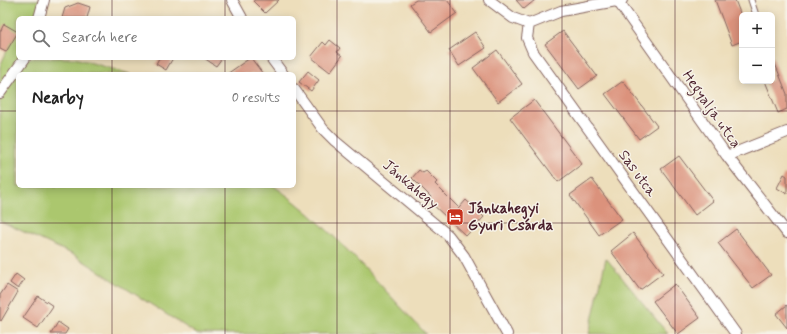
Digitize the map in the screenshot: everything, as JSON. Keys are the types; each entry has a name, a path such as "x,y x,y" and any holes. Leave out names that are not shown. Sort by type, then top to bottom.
{"street":[{"path":"40,16 44,0"},
{"path":"232,0 241,16"},
{"path":"489,0 513,18 529,24 561,11 619,1"},
{"name":"Hegyalja utca","path":"619,1 727,156 787,233"},
{"name":"Sas utca","path":"529,24 527,38 533,52 736,334"},
{"path":"0,93 24,60"},
{"path":"272,60 282,72"},
{"name":"Jánkahegy","path":"296,92 323,129 335,141 448,235 457,245 507,334"},
{"path":"727,156 787,132"}],"lane":[{"path":"751,0 755,12"}],"green space":[{"path":"0,0 42,0 37,16 16,16 16,60 82,60 123,72 16,72 16,188 277,188 315,219 334,237 426,334 197,334 74,255 0,221 0,66 12,40 0,35"},
{"path":"606,258 668,334 589,334"}],"building":[{"path":"279,0 265,13 253,1"},
{"path":"416,0 447,0 457,13 431,32 410,4"},
{"path":"516,0 535,0 524,9"},
{"path":"715,0 735,0 740,12 739,42 732,45"},
{"path":"78,3 90,7 88,16 63,16 65,8"},
{"path":"4,24 16,31 16,35 6,52 0,49 0,32"},
{"path":"563,31 597,76 579,89 545,44"},
{"path":"475,32 486,48 459,66 449,50"},
{"path":"330,40 340,48 337,52 342,56 330,72 311,57 323,42 326,45"},
{"path":"497,50 522,84 498,102 473,68"},
{"path":"158,60 172,60 166,70 156,64"},
{"path":"207,60 220,60 216,66"},
{"path":"247,60 252,60 262,72 230,72"},
{"path":"775,64 787,94 787,109 778,113 766,84 775,84"},
{"path":"308,71 319,80 311,91 299,82"},
{"path":"623,81 657,126 639,139 605,94"},
{"path":"534,100 582,164 558,182 510,118"},
{"path":"679,156 713,201 695,215 661,169"},
{"path":"419,170 423,173 426,171 437,182 435,184 459,208 466,200 484,217 466,236 428,200 431,197 412,178"},
{"path":"784,174 787,176 787,194 777,188"},
{"path":"592,179 622,219 599,235 570,195"},
{"path":"736,229 771,275 753,288 718,243"},
{"path":"633,233 663,273 640,290 611,251"},
{"path":"16,274 24,280 18,289 10,283"},
{"path":"675,284 700,318 678,334 653,301"},
{"path":"7,285 18,292 1,321 0,295"},
{"path":"38,296 53,306 38,328 23,318"},
{"path":"787,305 787,328 776,314"},
{"path":"58,322 68,329 65,334 51,334"}],"place":[{"name":"Jánkahegyi Gyuri Csárda","path":"455,217"}]}
